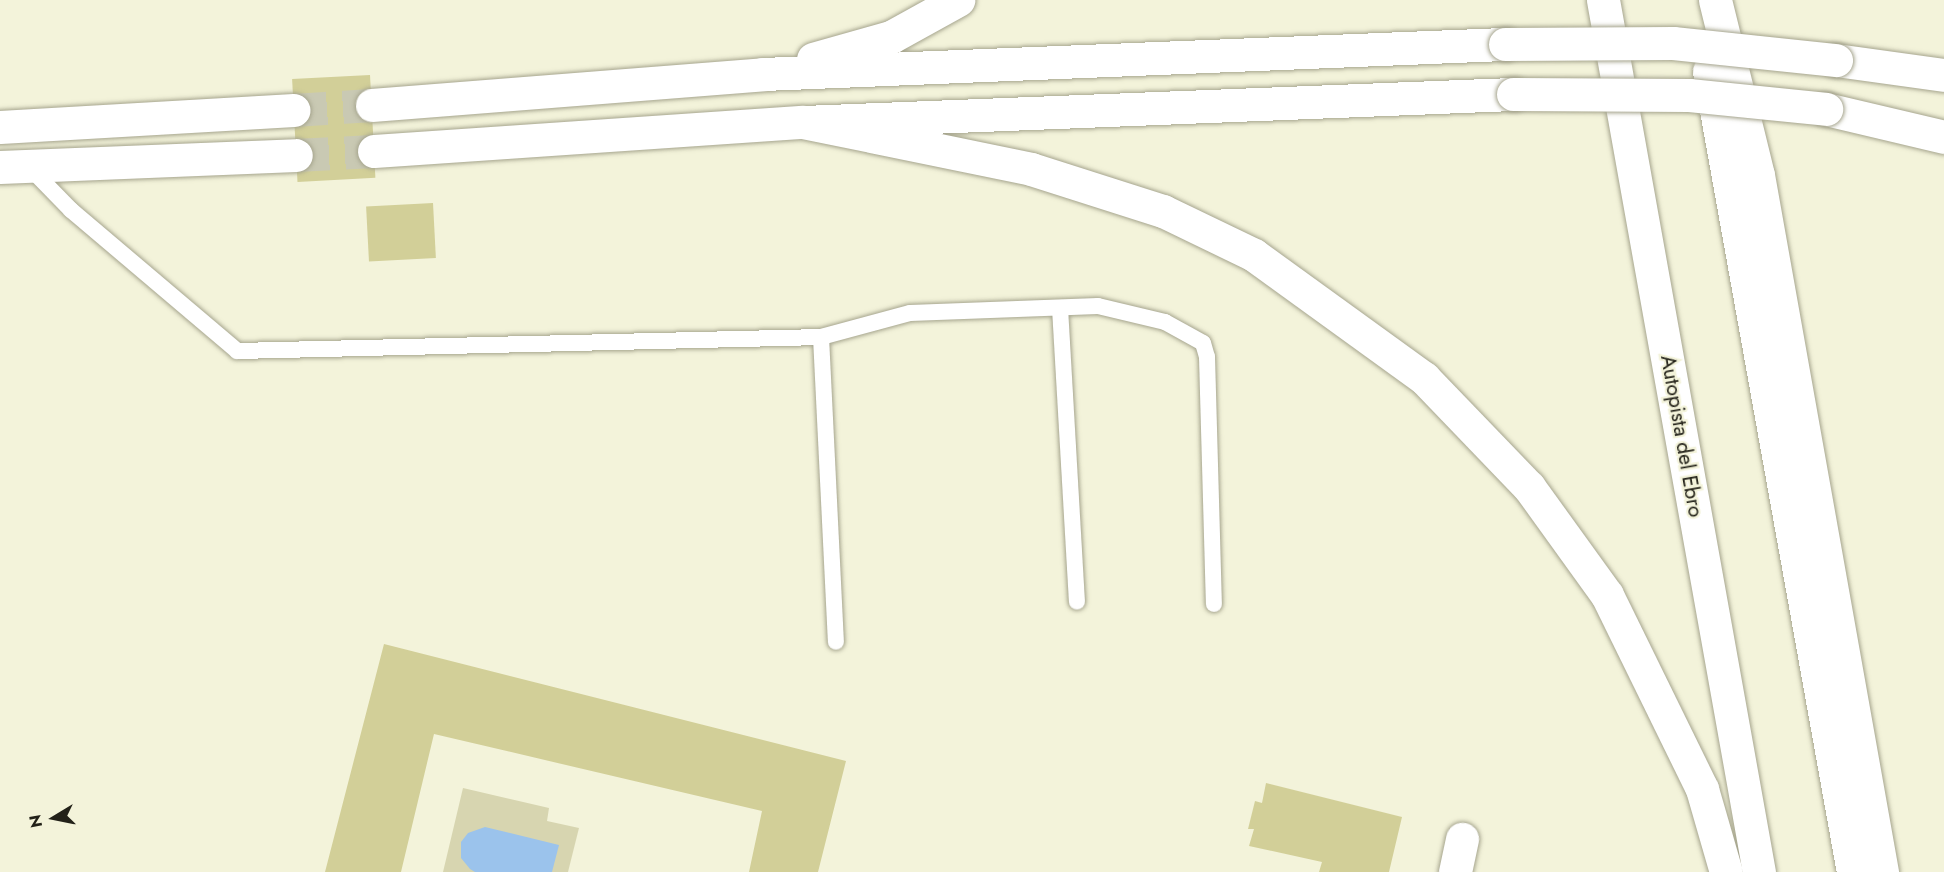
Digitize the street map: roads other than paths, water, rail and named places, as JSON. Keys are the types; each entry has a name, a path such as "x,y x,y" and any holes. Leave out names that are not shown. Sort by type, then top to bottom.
{"main road":[{"path":"763,74 891,37 958,0"},
{"name":"Autopista del Ebro","path":"1603,0 1760,872"},
{"path":"1696,0 1853,872"},
{"path":"1715,0 1758,175 1882,872"},
{"path":"372,105 763,74 1505,44 1673,43 1836,60 1944,75"},
{"path":"374,151 803,122 1513,94 1689,94 1826,109 1944,137"},
{"path":"0,127 294,110"},
{"path":"803,122 1031,169 1163,211 1254,255 1424,378 1529,487 1608,595 1702,789 1726,872"},
{"path":"14,166 296,155"},
{"path":"1455,872 1462,839"}],"lane":[{"path":"14,166 71,210 237,351 820,338 910,313 1098,306 1165,322 1203,343 1207,357 1214,604"},
{"path":"1060,308 1077,602"},
{"path":"820,338 836,642"}],"water":[{"path":"485,827 559,845 552,872 475,872 470,869 461,858 461,842 468,833"}],"tunnel":[{"path":"294,110 372,105"},
{"path":"296,155 374,151"}]}
